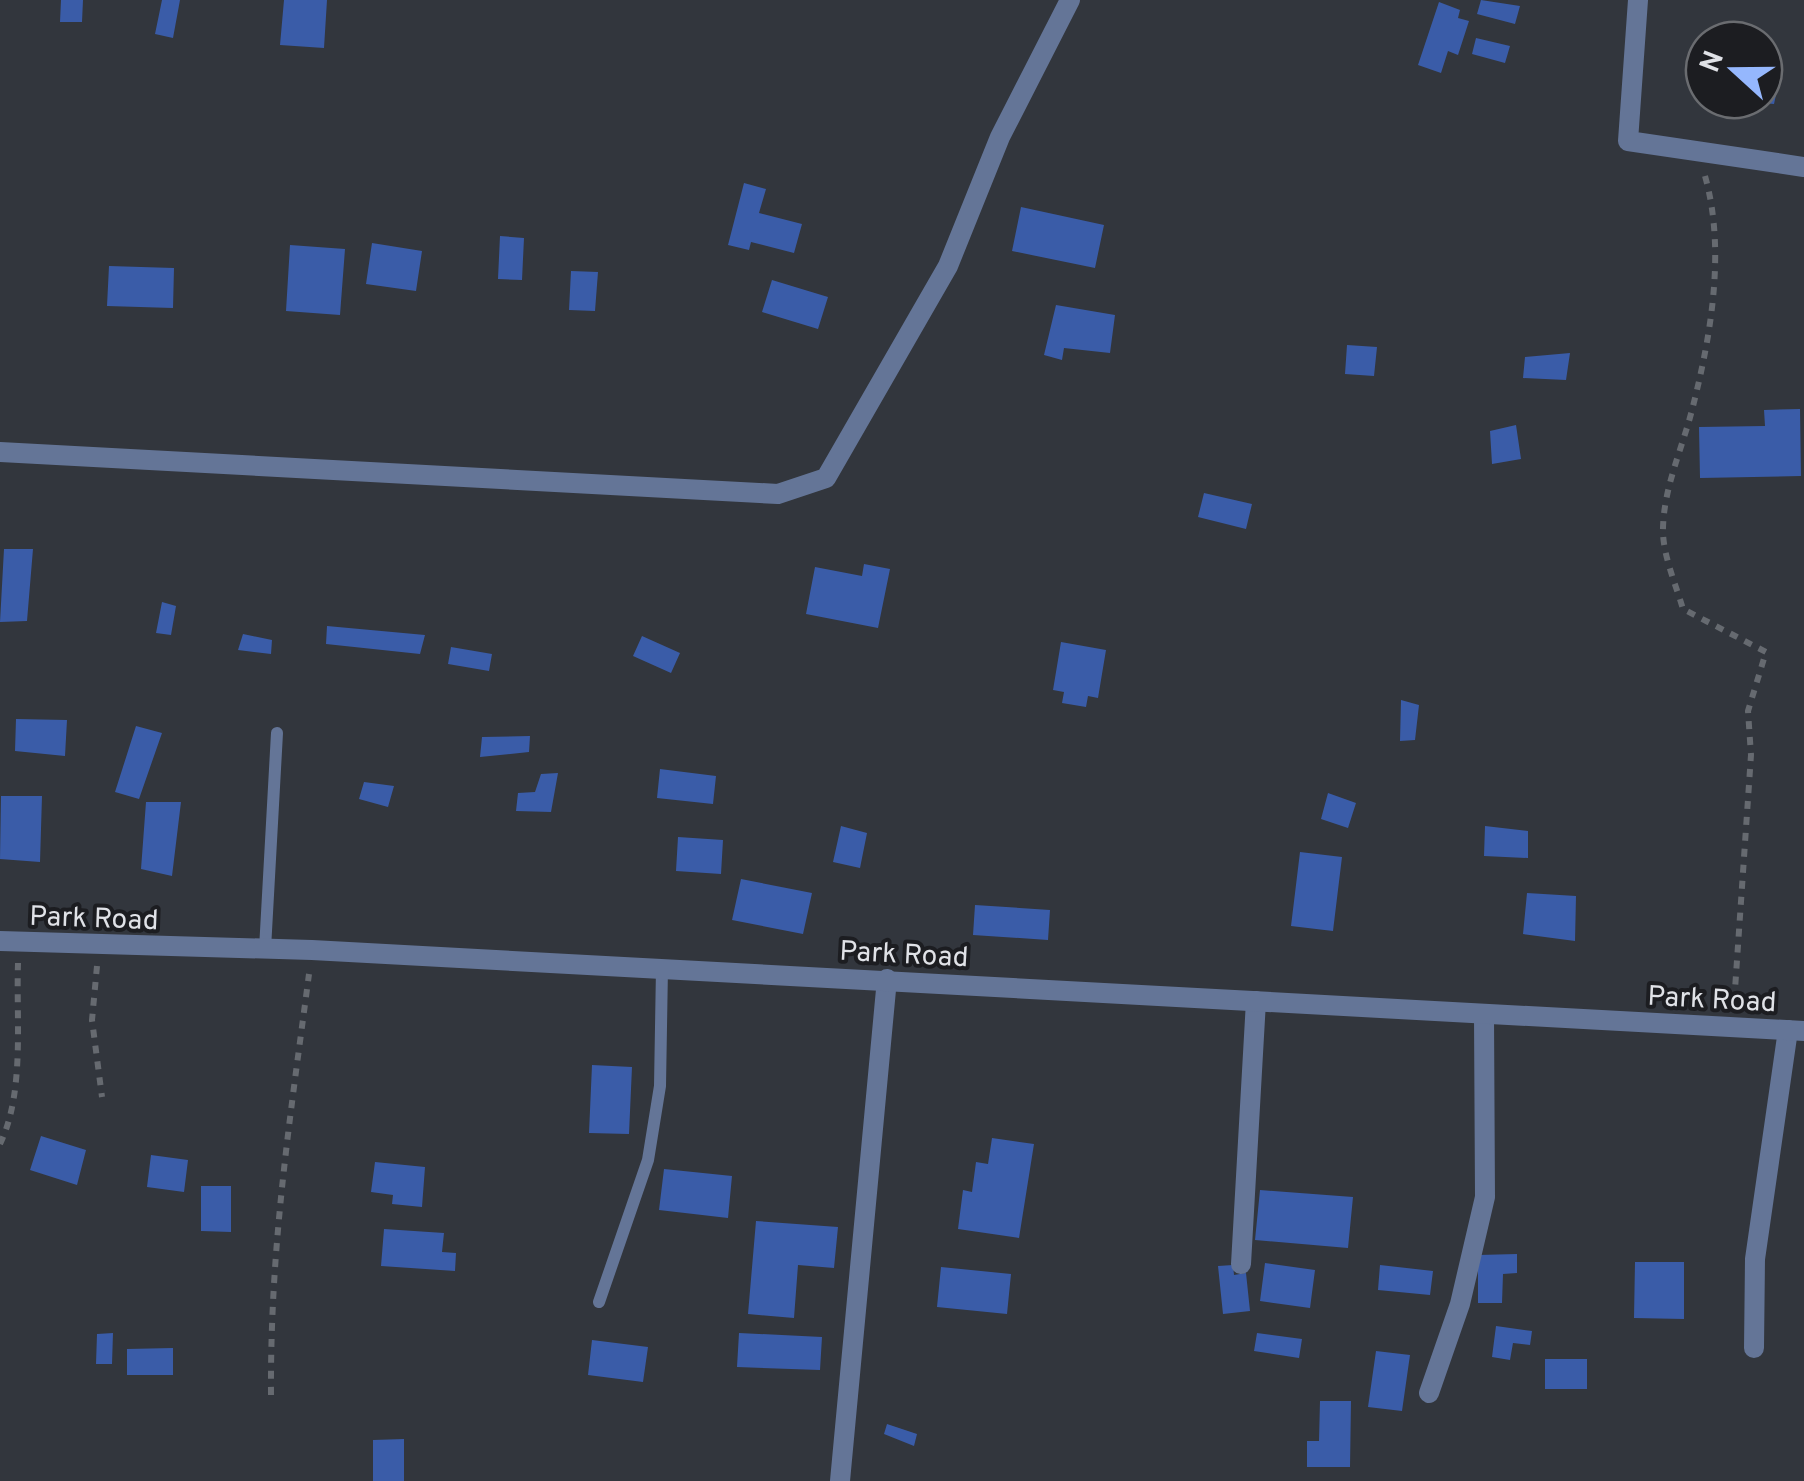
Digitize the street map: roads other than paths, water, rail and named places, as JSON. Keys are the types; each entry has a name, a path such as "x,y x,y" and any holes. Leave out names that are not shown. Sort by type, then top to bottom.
{"street":[{"path":"0,452 778,494 826,478 948,266 1000,137 1070,0"},
{"path":"1638,0 1628,141 1804,167"},
{"name":"Park Road","path":"9,942 312,950 1796,1030"},
{"path":"840,1481 887,979"},
{"path":"1241,1264 1256,1001"},
{"path":"1428,1393 1460,1304 1485,1197 1484,1016"},
{"path":"1754,1348 1755,1258 1796,1030"}],"lane":[{"path":"265,949 278,733"},
{"path":"599,1302 648,1160 660,1086 662,968"}]}
